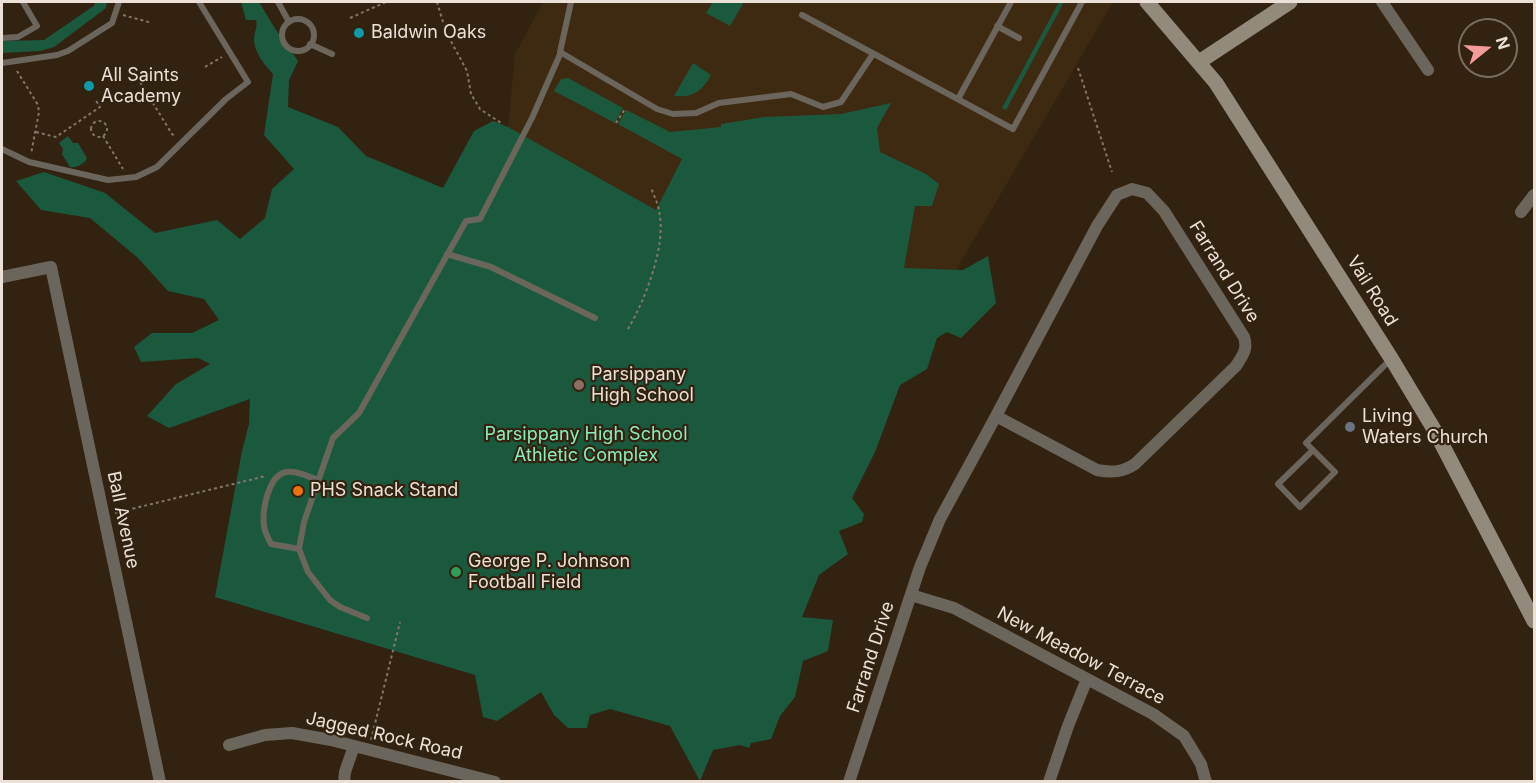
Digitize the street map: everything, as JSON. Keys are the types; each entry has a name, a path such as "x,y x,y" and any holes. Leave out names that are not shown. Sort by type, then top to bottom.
{"street":[{"name":"Vail Road","path":"1147,2 1199,62 1234,109 1391,358 1435,431 1530,601 1534,621"},
{"path":"1199,62 1290,2"},
{"path":"1382,2 1428,70"},
{"name":"Farrand Drive","path":"849,782 911,595 940,519 1074,267 1112,201 1124,191 1140,190 1148,193 1164,211 1244,337 1245,352 1223,379 1135,464 1121,471 1097,470 996,416"},
{"path":"1521,212 1534,195"},
{"name":"Ball Avenue","path":"2,278 51,267 160,782"},
{"name":"New Meadow Terrace","path":"911,595 954,608 1153,714 1178,731 1193,749 1206,782"},
{"path":"1049,782 1087,679"},
{"name":"Jagged Rock Road","path":"229,745 265,735 292,733 354,746 495,782"},
{"path":"344,782 354,746"}],"lane":[{"path":"2,38 18,37 37,26 23,2"},
{"path":"2,63 57,55 68,51 112,23 120,2"},
{"path":"2,149 29,162 108,180 136,177 157,167 226,99 248,82 199,2"},
{"path":"278,2 289,22"},
{"path":"366,618 330,600 308,572 299,549 304,522 333,438 359,412 466,220 480,219 532,118 561,52 571,2"},
{"path":"958,99 1011,2"},
{"path":"802,15 1013,129 1082,2"},
{"path":"299,19 309,23 314,32 310,44 300,50 286,45 282,35 289,22 299,19"},
{"path":"997,26 1019,38"},
{"path":"310,44 332,54"},
{"path":"561,52 657,109 673,114 696,113 719,103 791,94 823,107 841,102 873,54"},
{"path":"447,254 491,267 596,318"},
{"path":"1313,450 1278,484 1300,507 1335,472 1313,450 1306,443 1391,358"},
{"path":"299,549 271,544 266,536 264,525 266,499 273,480 283,472 292,472 318,480"}],"path":[{"path":"350,18 386,2"},
{"path":"437,2 447,32 467,71 471,94 480,109 501,123"},
{"path":"123,15 152,23"},
{"path":"205,67 230,52"},
{"path":"1078,68 1112,172"},
{"path":"17,71 38,105 39,111 29,162"},
{"path":"137,77 172,134 183,142"},
{"path":"36,132 56,137 100,107 95,99"},
{"path":"616,123 625,109"},
{"path":"90,114 94,122"},
{"path":"94,122 100,121 106,125 107,130 103,136"},
{"path":"94,122 91,128 93,133 103,136"},
{"path":"103,136 128,178"},
{"path":"628,329 639,309 652,275 660,238 659,210 651,189"},
{"path":"105,520 117,512 283,472"},
{"path":"371,740 400,622"}],"shaded area":[{"name":"Parsippany High School","path":"543,2 1113,2 879,402 749,748 461,220 508,127 515,54"}],"green space":[{"path":"94,2 107,2 106,8 54,47 40,51 2,53 2,41 44,40 95,5"},
{"name":"Parsippany High School Athletic Complex","path":"241,2 259,2 298,61 289,80 288,107 338,127 366,156 443,188 474,131 493,121 508,127 656,210 682,159 618,124 626,110 670,132 721,127 721,124 764,117 841,114 891,103 877,128 880,152 926,174 939,184 932,206 915,206 904,268 963,270 988,256 996,303 961,338 947,332 937,338 927,369 900,385 875,452 852,498 864,514 862,522 839,531 848,554 819,575 802,617 833,620 828,651 803,661 795,697 780,716 771,739 751,743 749,748 740,745 713,750 700,781 670,726 610,709 590,715 587,728 568,728 554,715 541,692 497,721 483,717 475,675 215,597 249,424 250,399 169,428 147,416 176,384 210,364 198,358 141,362 134,347 152,333 192,333 219,320 204,299 168,291 138,258 90,218 41,210 16,181 44,172 105,193 155,233 217,220 240,239 265,218 272,189 294,169 264,135 273,74 256,49 254,39 256,20 246,20"},
{"path":"713,2 744,2 730,26 706,13"},
{"path":"1059,2 1064,2 1006,110 1002,108"},
{"path":"693,63 711,75 697,92 687,96 674,96"},
{"path":"568,78 623,108 615,123 554,91 561,79"},
{"path":"68,136 73,143 78,143 87,158 75,167 70,167 62,154 63,149 59,143"}],"place":[{"name":"Baldwin Oaks","path":"359,33"},
{"name":"All Saints Academy","path":"89,86"},
{"name":"Parsippany High School","path":"579,385"},
{"name":"Living Waters Church","path":"1350,427"},
{"name":"PHS Snack Stand","path":"298,491"},
{"name":"George P. Johnson Football Field","path":"456,572"}]}
